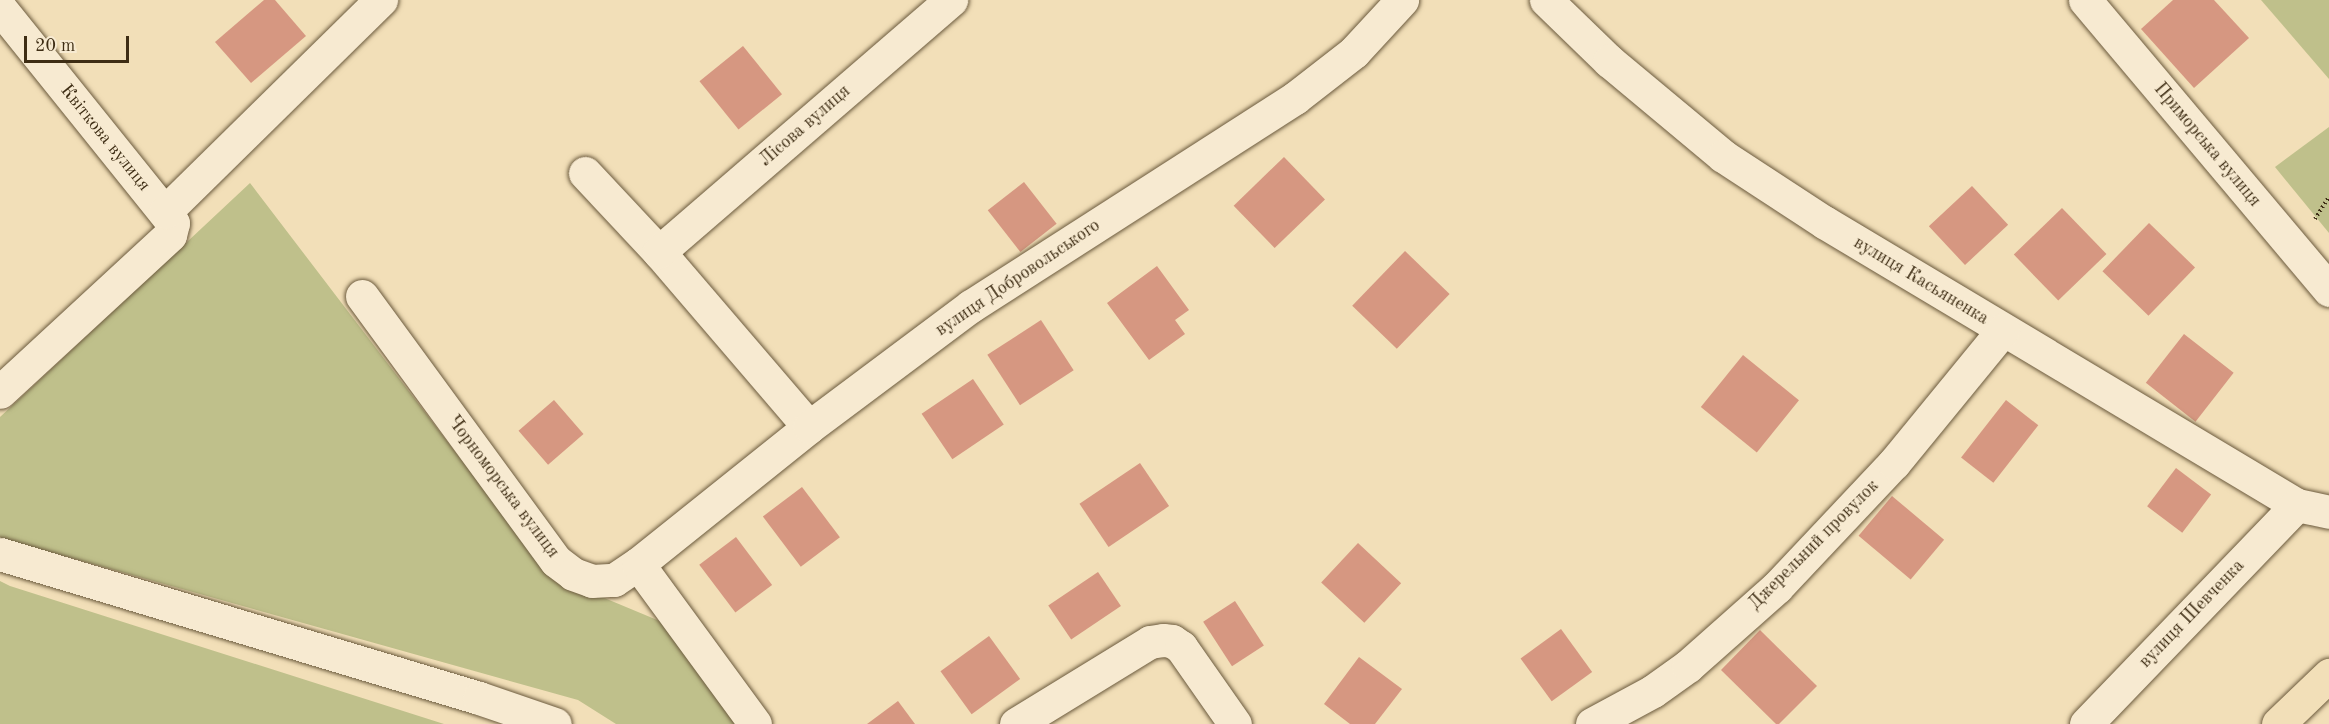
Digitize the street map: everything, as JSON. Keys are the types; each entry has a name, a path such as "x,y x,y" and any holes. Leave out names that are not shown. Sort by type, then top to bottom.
{"highway":[{"path":"2278,724 2329,675"}],"street":[{"path":"0,392 170,235 173,223 165,212 381,0"},
{"name":"Лісова вулиця","path":"659,252 951,0"},
{"name":"вулиця Добровольського","path":"638,564 809,427 971,306 1296,98 1354,52 1402,0"},
{"name":"вулиця Касьяненка","path":"1546,0 1609,61 1723,156 1824,222 2297,505 2329,512"},
{"name":"Приморська вулиця","path":"2085,0 2329,290"},
{"name":"Квіткова вулиця","path":"0,8 165,212"},
{"path":"585,173 659,252 809,427"},
{"name":"Чорноморська вулиця","path":"363,296 556,561 573,574 592,581 614,580 638,564"},
{"name":"Джерельний провулок","path":"1614,719 1688,666 1777,587 1894,463 2003,330"},
{"name":"вулиця Шевченка","path":"2086,724 2297,505"},
{"path":"0,554 479,698 555,724"},
{"path":"638,564 755,724"},
{"path":"1016,724 1150,642 1163,640 1172,641 1181,647 1235,724"}],"green space":[{"path":"2261,0 2329,0 2329,79"},
{"path":"2329,127 2329,233 2275,167"},
{"path":"250,183 553,580 590,592 674,627 736,724 616,724 578,700 0,538 0,417"},
{"path":"0,581 10,586 444,724 0,724"}],"building":[{"path":"264,0 275,0 306,36 251,83 215,42"},
{"path":"2173,0 2214,0 2249,38 2194,88 2141,29"},
{"path":"743,46 782,94 738,129 699,81"},
{"path":"1284,157 1325,199 1275,248 1234,206"},
{"path":"1024,182 1057,224 1020,252 988,210"},
{"path":"1972,186 2008,225 1965,265 1929,226"},
{"path":"2062,208 2106,254 2058,301 2014,255"},
{"path":"2149,223 2195,267 2148,316 2102,271"},
{"path":"1405,251 1450,294 1397,349 1352,306"},
{"path":"1157,266 1189,310 1175,320 1185,334 1149,360 1107,303"},
{"path":"1041,320 1074,370 1020,405 987,355"},
{"path":"2184,334 2234,373 2195,422 2146,383"},
{"path":"1743,355 1799,400 1757,452 1701,407"},
{"path":"973,379 1004,425 952,459 922,414"},
{"path":"554,400 584,434 548,465 519,431"},
{"path":"2006,400 2038,425 1993,483 1961,458"},
{"path":"1140,463 1169,506 1109,547 1079,504"},
{"path":"2176,468 2211,494 2182,533 2147,506"},
{"path":"802,487 840,537 801,567 763,516"},
{"path":"1892,496 1944,540 1911,580 1859,536"},
{"path":"736,537 772,585 735,613 699,565"},
{"path":"1358,543 1401,583 1364,623 1321,582"},
{"path":"1098,572 1121,606 1071,640 1048,606"},
{"path":"1235,601 1264,645 1232,666 1203,622"},
{"path":"1561,629 1592,672 1552,701 1521,658"},
{"path":"1760,630 1817,686 1779,724 1776,724 1721,670"},
{"path":"989,636 1020,679 972,714 940,671"},
{"path":"1359,657 1402,689 1375,724 1350,724 1324,704"},
{"path":"898,701 915,724 867,724"}]}
